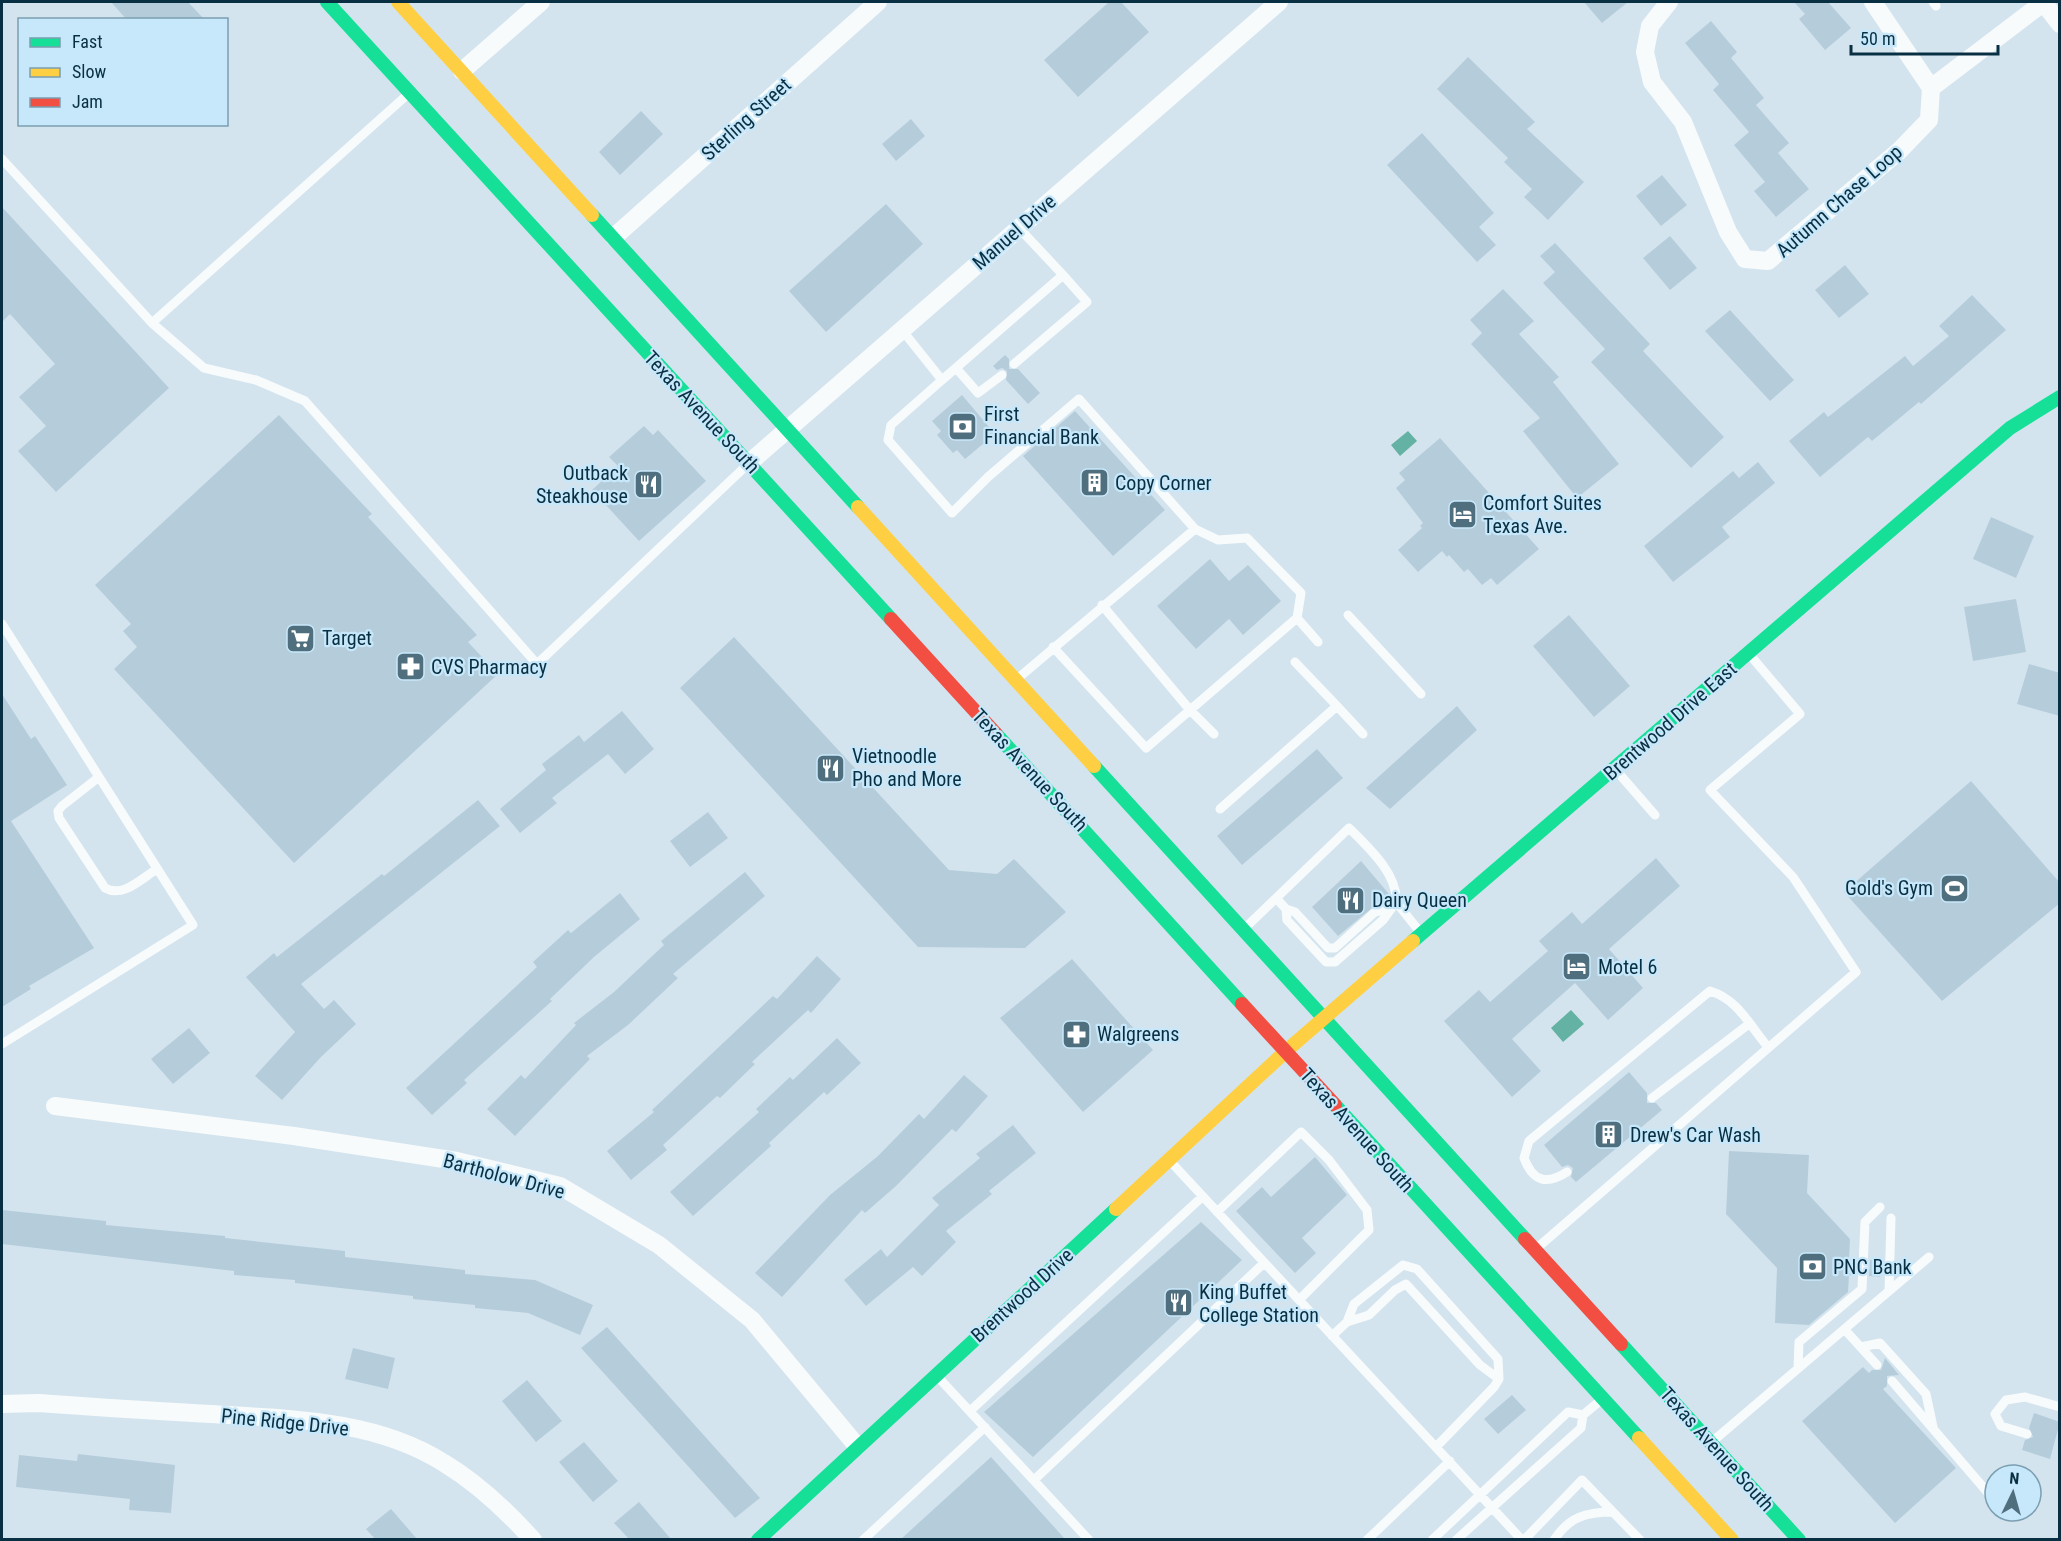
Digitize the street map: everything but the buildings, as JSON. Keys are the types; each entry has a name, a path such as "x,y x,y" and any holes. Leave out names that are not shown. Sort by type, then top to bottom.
{"main road":[{"name":"Texas Avenue South","path":"327,2 1732,1539"},
{"name":"Texas Avenue South","path":"398,2 1799,1539"},
{"name":"Brentwood Drive East","path":"1286,1051 2010,428 2060,397"},
{"name":"Brentwood Drive","path":"765,1537 857,1446 1286,1051"}],"street":[{"path":"462,71 541,2"},
{"name":"Sterling Street","path":"614,237 878,2"},
{"name":"Manuel Drive","path":"749,463 1279,2"},
{"name":"Autumn Chase Loop","path":"1669,2 1650,26 1645,51 1652,82 1683,122 1728,232 1745,259 1768,261 1899,151 1929,120 1931,88"},
{"path":"1873,2 1931,88 2044,2 2060,24"},
{"name":"Bartholow Drive","path":"55,1106 294,1136 457,1161 560,1186 659,1245 752,1320 857,1446"},
{"name":"Pine Ridge Drive","path":"2,1404 38,1403 315,1421 367,1431 409,1445 444,1462 507,1511 533,1539"}],"lane":[{"path":"152,323 410,92"},
{"path":"2,159 152,323 204,368 256,380 305,401 537,664 749,463"},
{"path":"1014,364 1087,302 1019,228"},
{"path":"1053,647 1146,747 1297,618 1301,593 1247,538 1218,540 1195,529 1079,399 988,477 952,513 888,440 891,425 1063,275"},
{"path":"902,330 942,380"},
{"path":"956,368 978,393 1002,375"},
{"path":"1016,680 1102,605 1195,529"},
{"path":"1102,605 1190,710 1214,734"},
{"path":"1348,615 1421,694"},
{"path":"1297,618 1318,642"},
{"path":"2,624 193,925 2,1044"},
{"path":"1535,1250 1856,972 1793,877 1710,790 1800,714 1748,654"},
{"path":"1295,662 1363,734"},
{"path":"1220,809 1337,706"},
{"path":"1615,768 1655,815"},
{"path":"99,777 62,806 58,811 59,818 105,888 113,892 122,891 157,869"},
{"path":"1243,930 1276,898 1349,828 1375,854 1397,891 1396,902 1389,909 1375,912 1335,948 1328,948 1294,912 1286,909 1276,898"},
{"path":"1396,902 1422,934"},
{"path":"1567,1172 1555,1180 1544,1180 1535,1175 1524,1158 1529,1141 1710,991 1723,995 1742,1010 1749,1024 1768,1047"},
{"path":"1652,1098 1749,1024"},
{"path":"1217,1212 1301,1132 1329,1160 1367,1210 1369,1230 1299,1300"},
{"path":"1169,1161 1521,1539 1582,1480 1640,1539"},
{"path":"970,1411 1202,1197"},
{"path":"1798,1368 1799,1342 1862,1289 1865,1222 1880,1207"},
{"path":"1889,1291 1891,1218"},
{"path":"1711,1442 1929,1257"},
{"path":"1034,1480 1264,1263"},
{"path":"1347,1322 1354,1304 1403,1265 1416,1269 1498,1359 1499,1379 1494,1387 1436,1447"},
{"path":"1332,1336 1347,1322 1369,1315 1395,1290 1406,1284 1480,1365 1499,1379"},
{"path":"1845,1330 1877,1365"},
{"path":"1861,1347 1880,1343 1926,1394 1933,1429"},
{"path":"936,1374 1089,1539"},
{"path":"1892,1381 1983,1487"},
{"path":"2027,1434 2001,1426 1995,1414 2006,1400 2025,1397 2060,1407"},
{"path":"1456,1539 1581,1428 1583,1415 1603,1399"},
{"path":"1432,1539 1568,1412 1583,1415"},
{"path":"863,1539 985,1427"},
{"path":"1367,1539 1450,1461"},
{"path":"1554,1539 1574,1518 1590,1512 1613,1512"}],"shaded area":[{"path":"1408,431 1417,441 1400,456 1391,445"},
{"path":"1571,1010 1584,1024 1563,1042 1551,1028"}],"traffic: fast":[{"path":"327,2 891,619"},
{"path":"592,215 858,507"},
{"path":"1413,941 2010,428 2060,397"},
{"path":"996,734 1242,1004"},
{"path":"1094,766 1525,1239"},
{"path":"1335,1105 1639,1438"},
{"path":"758,1540 1116,1209"},
{"path":"1621,1344 1799,1540"}],"traffic: slow":[{"path":"398,2 592,215"},
{"path":"858,507 1094,766"},
{"path":"1116,1209 1286,1051 1413,941"},
{"path":"1639,1438 1732,1540"}],"traffic: jam":[{"path":"891,619 996,734"},
{"path":"1242,1004 1335,1105"},
{"path":"1525,1239 1621,1344"}],"place":[{"name":"First Financial Bank","path":"963,426"},
{"name":"Copy Corner","path":"1094,483"},
{"name":"Outback Steakhouse","path":"649,485"},
{"name":"Comfort Suites Texas Ave.","path":"1462,515"},
{"name":"Target","path":"301,638"},
{"name":"CVS Pharmacy","path":"410,667"},
{"name":"Vietnoodle Pho and More","path":"831,768"},
{"name":"Gold's Gym","path":"1954,888"},
{"name":"Dairy Queen","path":"1351,900"},
{"name":"Motel 6","path":"1577,967"},
{"name":"Walgreens","path":"1076,1034"},
{"name":"Drew's Car Wash","path":"1609,1135"},
{"name":"PNC Bank","path":"1812,1267"},
{"name":"King Buffet College Station","path":"1178,1303"}]}
